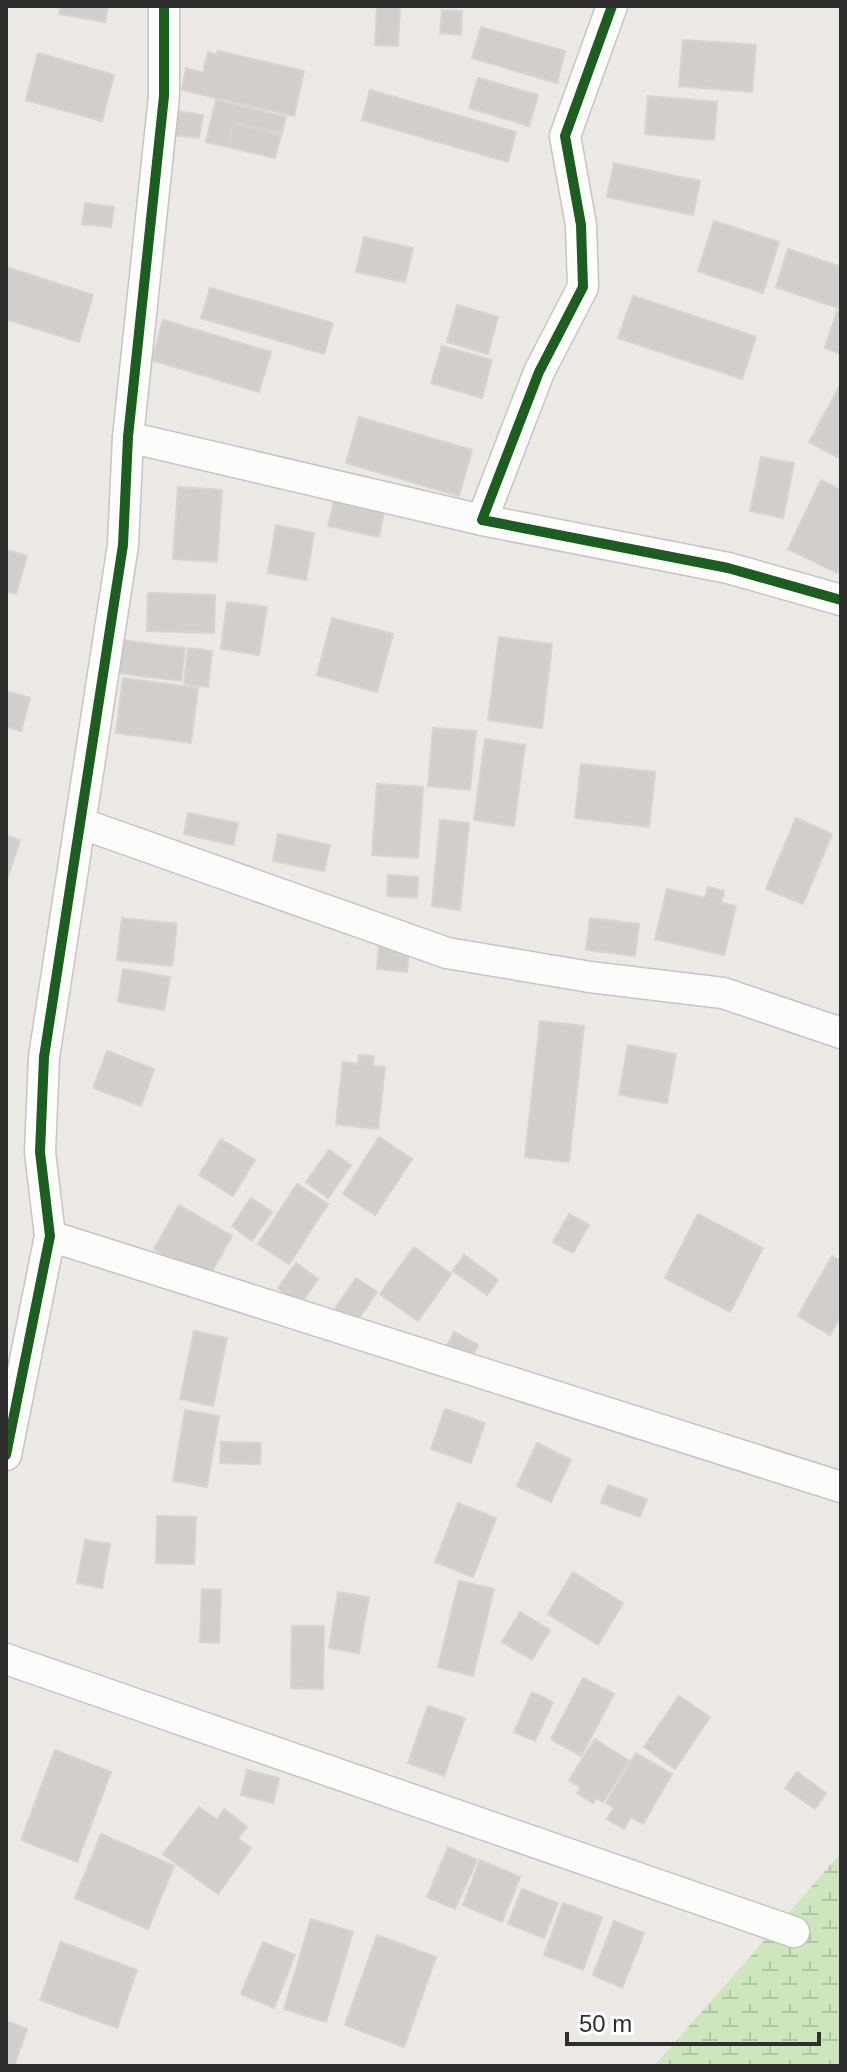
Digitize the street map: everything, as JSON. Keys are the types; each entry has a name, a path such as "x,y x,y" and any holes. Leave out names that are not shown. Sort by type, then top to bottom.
{"street":[{"path":"6,1455 50,1236 40,1152 44,1057 123,545 128,437 164,96 164,6"},
{"path":"482,520 539,372 583,287 581,225 565,136 612,6"},
{"path":"128,437 482,520 728,568 841,600"},
{"path":"80,823 447,953 590,977 723,993 841,1033"},
{"path":"50,1236 841,1487"},
{"path":"6,1659 794,1932"}],"green space":[{"path":"841,1853 841,2066 654,2066"}],"building":[{"path":"60,6 108,6 105,22 59,14"},
{"path":"377,6 400,6 398,46 375,45"},
{"path":"442,10 462,11 461,35 440,33"},
{"path":"481,27 565,51 557,83 472,58"},
{"path":"683,40 756,45 752,92 679,86"},
{"path":"218,51 304,71 294,116 182,90 186,68 203,73 208,52 217,55"},
{"path":"38,53 114,75 102,121 26,100"},
{"path":"478,78 538,95 529,126 469,108"},
{"path":"370,90 516,132 508,162 362,120"},
{"path":"648,96 717,102 714,140 645,134"},
{"path":"216,100 286,117 282,133 233,122 228,147 206,142"},
{"path":"176,111 203,115 199,138 172,135"},
{"path":"234,123 281,135 275,158 228,147"},
{"path":"614,163 700,181 693,215 607,197"},
{"path":"85,203 114,207 111,227 82,224"},
{"path":"714,221 779,242 763,293 698,271"},
{"path":"364,237 413,248 405,282 356,272"},
{"path":"788,249 841,267 841,309 776,287"},
{"path":"6,267 93,295 79,342 6,319"},
{"path":"210,288 333,323 324,354 201,318"},
{"path":"633,296 756,337 742,379 618,338"},
{"path":"457,305 498,317 488,354 447,342"},
{"path":"837,311 841,312 841,354 825,348"},
{"path":"163,320 271,352 259,392 152,360"},
{"path":"442,346 492,360 482,398 431,383"},
{"path":"841,388 841,459 809,442"},
{"path":"359,417 472,450 459,496 346,463"},
{"path":"761,457 794,463 783,518 750,511"},
{"path":"821,480 841,490 841,565 837,573 788,549"},
{"path":"178,487 222,490 217,562 173,559"},
{"path":"334,501 384,512 379,537 328,526"},
{"path":"276,525 314,533 306,580 268,573"},
{"path":"6,550 27,556 16,594 6,591"},
{"path":"148,593 215,595 214,633 147,631"},
{"path":"227,602 267,607 259,655 221,649"},
{"path":"332,618 393,634 377,692 317,675"},
{"path":"499,637 552,644 542,728 488,720"},
{"path":"121,640 185,648 181,681 117,673"},
{"path":"188,648 212,651 208,687 184,684"},
{"path":"123,678 198,688 191,743 116,733"},
{"path":"6,691 30,698 21,731 6,727"},
{"path":"433,728 476,731 470,790 428,786"},
{"path":"485,739 525,745 514,826 474,820"},
{"path":"581,764 655,772 649,827 575,818"},
{"path":"377,784 423,787 418,858 372,855"},
{"path":"188,813 238,823 233,845 184,834"},
{"path":"796,818 832,834 803,904 766,889"},
{"path":"440,820 469,823 460,910 432,906"},
{"path":"278,834 330,845 324,871 273,861"},
{"path":"6,835 20,840 7,880 6,880"},
{"path":"388,875 418,877 417,898 387,896"},
{"path":"708,887 724,891 721,903 736,906 724,955 655,939 667,889 705,898"},
{"path":"122,918 177,924 172,966 117,960"},
{"path":"590,918 639,924 635,956 586,950"},
{"path":"379,946 409,950 407,972 377,969"},
{"path":"123,969 170,977 164,1010 118,1002"},
{"path":"540,1021 584,1026 569,1162 525,1157"},
{"path":"628,1045 676,1054 667,1103 619,1095"},
{"path":"107,1051 154,1069 141,1106 93,1088"},
{"path":"359,1055 374,1056 373,1066 385,1067 378,1129 336,1124 343,1062 358,1064"},
{"path":"379,1137 412,1159 375,1215 343,1194"},
{"path":"221,1139 255,1160 233,1196 199,1175"},
{"path":"329,1150 351,1165 328,1198 306,1182"},
{"path":"297,1184 328,1204 289,1264 258,1244"},
{"path":"251,1198 272,1212 252,1241 232,1226"},
{"path":"179,1205 232,1236 207,1280 154,1249"},
{"path":"569,1214 589,1225 573,1253 553,1242"},
{"path":"698,1214 763,1248 730,1312 665,1278"},
{"path":"414,1247 451,1274 418,1321 380,1294"},
{"path":"464,1255 498,1280 487,1295 453,1271"},
{"path":"832,1256 841,1261 841,1315 830,1335 798,1316"},
{"path":"296,1263 318,1279 300,1305 278,1288"},
{"path":"356,1278 377,1292 355,1324 334,1310"},
{"path":"194,1331 227,1338 213,1406 180,1399"},
{"path":"454,1332 478,1345 469,1365 444,1352"},
{"path":"445,1409 485,1423 471,1463 431,1449"},
{"path":"185,1410 219,1416 207,1487 173,1481"},
{"path":"221,1442 261,1443 260,1464 220,1463"},
{"path":"537,1443 571,1460 551,1502 517,1486"},
{"path":"608,1485 647,1499 640,1517 601,1503"},
{"path":"458,1503 496,1518 473,1577 435,1562"},
{"path":"157,1516 196,1517 194,1564 156,1563"},
{"path":"85,1540 110,1544 102,1588 77,1583"},
{"path":"573,1572 623,1603 598,1645 548,1614"},
{"path":"459,1581 494,1589 473,1676 438,1667"},
{"path":"202,1589 221,1590 219,1643 200,1642"},
{"path":"338,1592 369,1597 359,1653 329,1648"},
{"path":"520,1612 550,1630 532,1660 502,1642"},
{"path":"292,1626 324,1626 323,1689 291,1688"},
{"path":"583,1678 614,1694 581,1756 551,1739"},
{"path":"532,1692 553,1702 535,1741 514,1732"},
{"path":"679,1696 710,1717 675,1769 644,1747"},
{"path":"428,1706 465,1718 444,1776 408,1763"},
{"path":"595,1739 629,1761 603,1802 596,1798 593,1803 577,1793 581,1788 569,1780"},
{"path":"55,1750 111,1772 77,1862 21,1840"},
{"path":"636,1753 672,1774 643,1824 631,1817 624,1829 607,1819 614,1808 606,1803"},
{"path":"247,1770 279,1778 273,1803 241,1795"},
{"path":"797,1772 826,1793 815,1809 785,1788"},
{"path":"199,1807 217,1820 224,1809 247,1827 238,1839 251,1848 218,1894 163,1854"},
{"path":"101,1834 174,1866 148,1929 75,1898"},
{"path":"448,1847 477,1860 455,1909 427,1897"},
{"path":"480,1860 520,1877 502,1922 463,1905"},
{"path":"522,1889 558,1903 544,1938 508,1924"},
{"path":"563,1903 602,1917 583,1970 544,1955"},
{"path":"311,1919 353,1932 326,2022 284,2009"},
{"path":"614,1921 644,1933 622,1988 593,1975"},
{"path":"377,1935 436,1957 404,2047 345,2025"},
{"path":"61,1942 137,1970 117,2028 40,2000"},
{"path":"263,1942 295,1955 274,2008 241,1994"},
{"path":"6,2021 27,2029 14,2066 6,2066"}],"cycle path":[{"path":"6,1455 50,1236 40,1152 44,1057 123,545 128,437 164,96 164,6"},
{"path":"612,6 565,136 581,225 583,287 539,372 482,520 728,568 841,600"}]}
